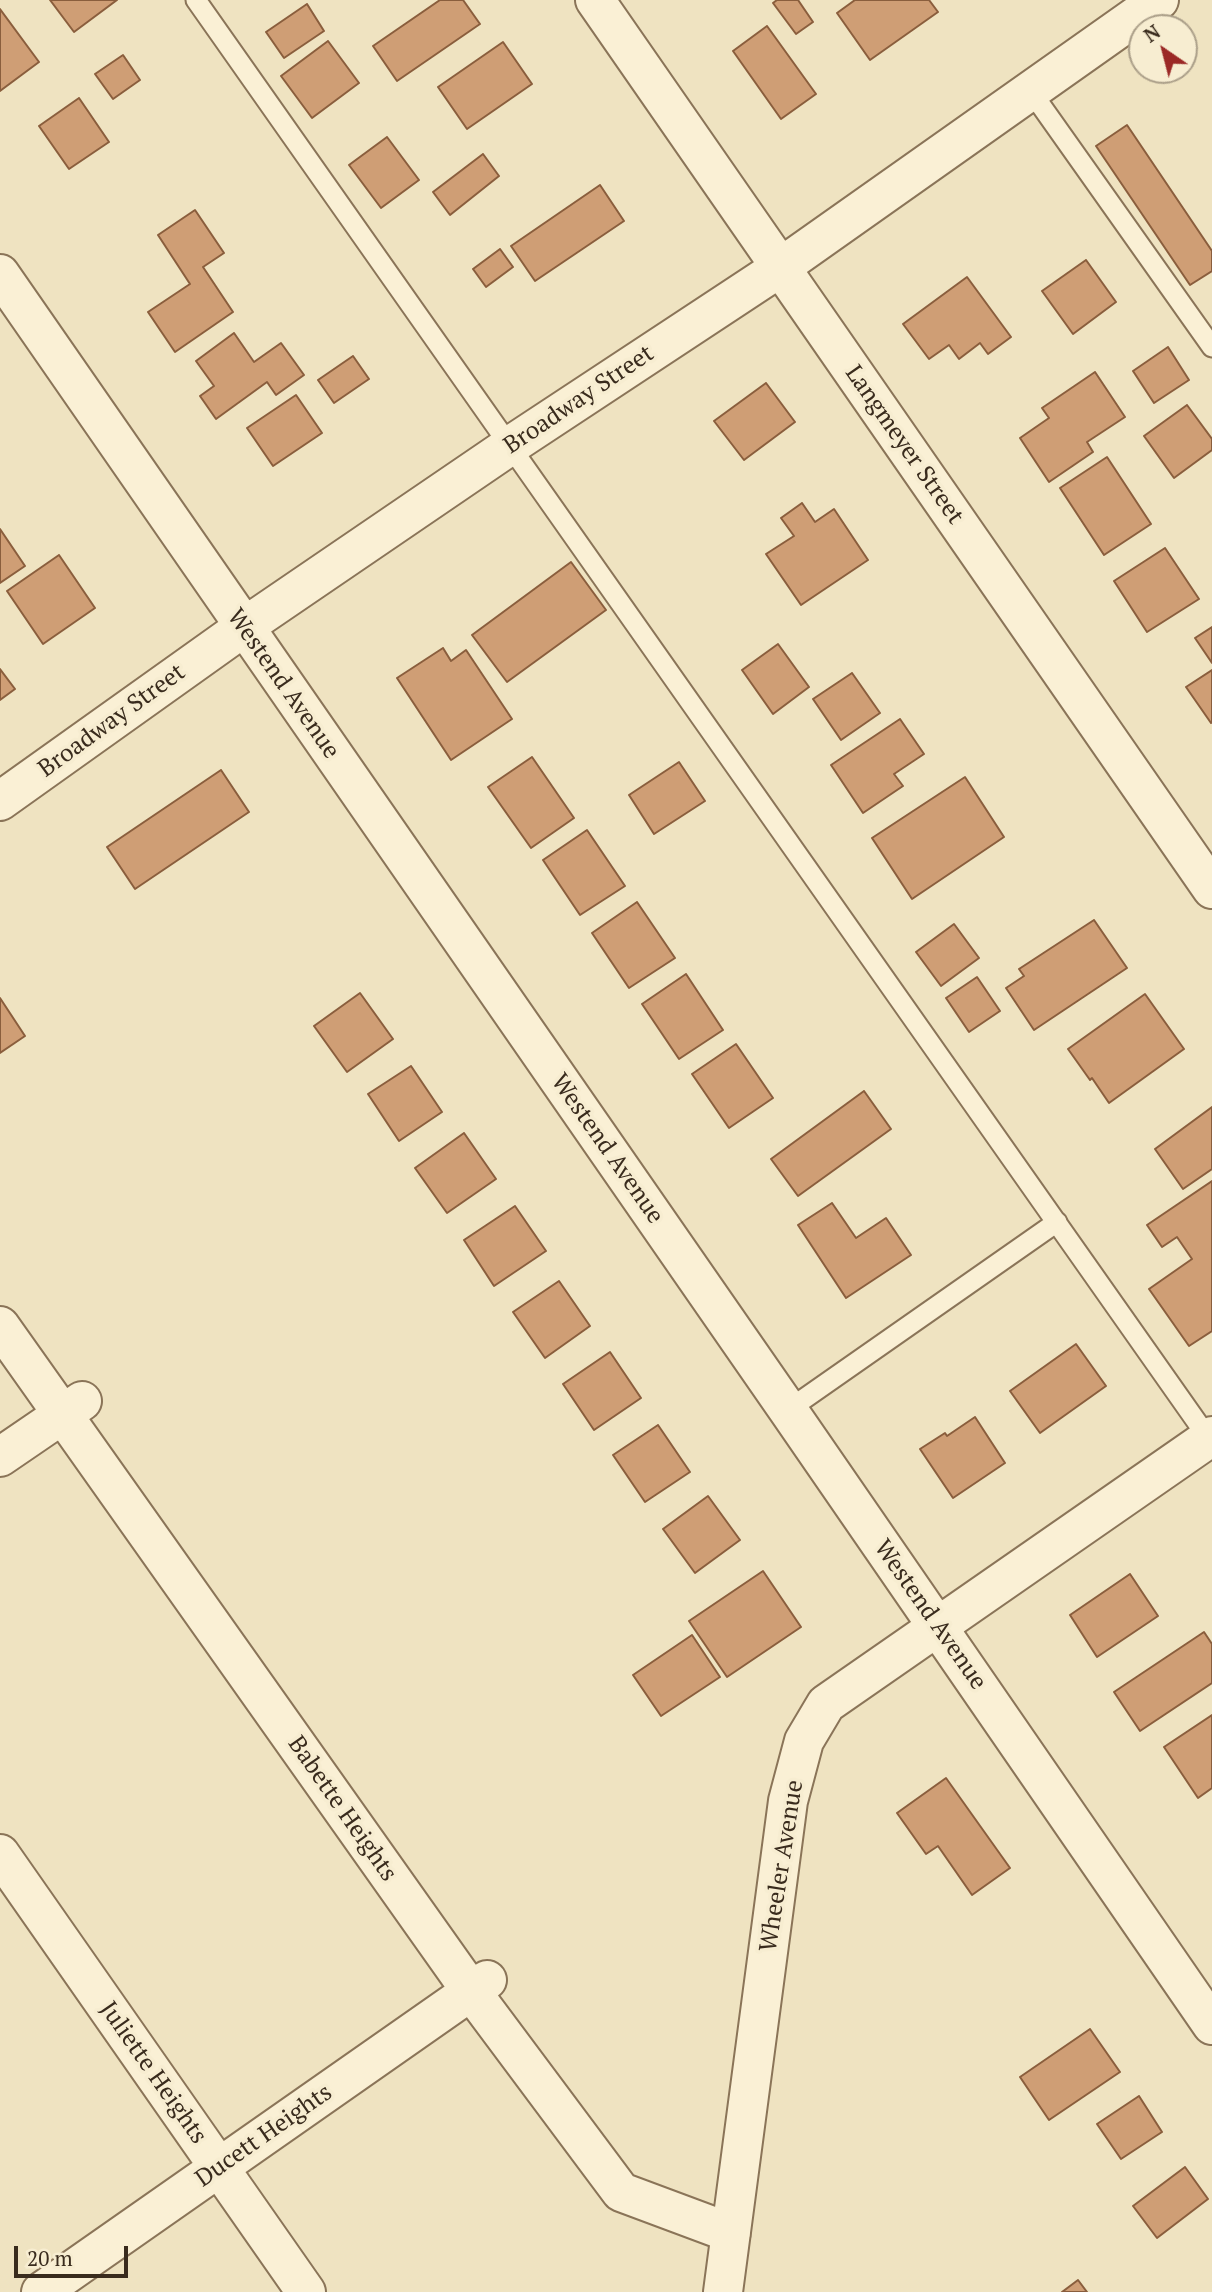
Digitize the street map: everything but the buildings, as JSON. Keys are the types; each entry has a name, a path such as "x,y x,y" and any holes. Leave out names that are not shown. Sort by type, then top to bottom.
{"street":[{"name":"Langmeyer Street","path":"596,0 1212,889"},
{"name":"Broadway Street","path":"0,801 244,627 780,267 1159,0"},
{"name":"Westend Avenue","path":"0,274 1212,2025"},
{"name":"Babette Heights","path":"0,1326 74,1407 621,2192 731,2233"},
{"path":"0,1457 74,1407"},
{"name":"Wheeler Avenue","path":"723,2292 788,1801 804,1741 826,1704 1211,1439"},
{"name":"Juliette Heights","path":"0,1854 306,2292"},
{"name":"Ducett Heights","path":"41,2292 479,1986"}],"lane":[{"path":"196,0 1211,1439"},
{"path":"1030,90 1212,347"},
{"path":"788,1410 1057,1222"}]}
